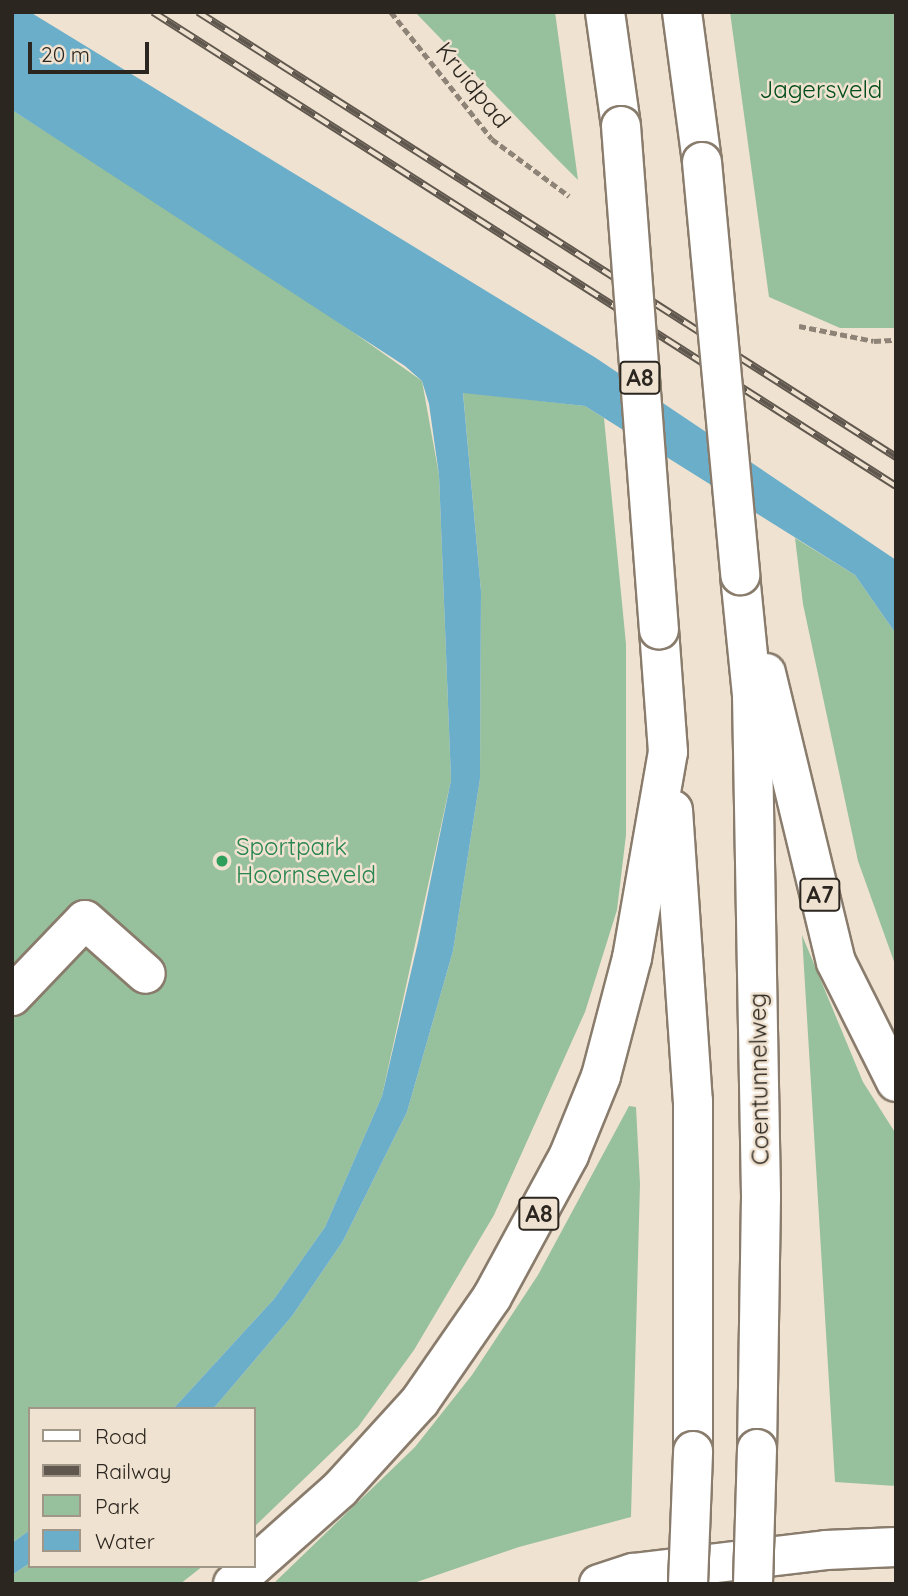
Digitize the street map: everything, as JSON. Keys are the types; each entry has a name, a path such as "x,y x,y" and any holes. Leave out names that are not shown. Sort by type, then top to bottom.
{"main road":[{"name":"A8","path":"605,12 621,127 693,1101 693,1451 688,1584"},
{"path":"682,12 702,162 740,575 762,697"},
{"name":"A7","path":"762,697 836,962 896,1083"},
{"name":"Coentunnelweg","path":"753,1584 761,1197 762,697"},
{"name":"A8","path":"256,1564 340,1489 420,1401 492,1297 536,1221 601,1076 632,958 668,752"},
{"path":"12,996 85,920 146,974"},
{"path":"598,1584 633,1573 826,1550 896,1547"},
{"name":"A8","path":"233,1584 251,1568"}],"path":[{"name":"Kruidpad","path":"391,12 492,139 569,196"},
{"path":"799,326 874,341 896,340"}],"green space":[{"path":"415,12 555,12 578,180 554,156"},
{"name":"Jagersveld","path":"730,12 896,12 896,328 840,328 769,297"},
{"name":"Sportpark Hoornseveld","path":"12,110 298,293 422,381 439,475 451,780 382,1096 325,1227 274,1299 175,1407 28,1407 28,1531 12,1543"},
{"path":"463,392 585,406 604,418 626,644 626,835 617,910 585,1012 494,1215 414,1350 358,1427 256,1525 256,1407 215,1407 292,1316 343,1241 407,1112 453,951 480,779 481,591"},
{"path":"795,538 855,575 896,634 896,967 858,861 803,604"},
{"path":"802,935 863,1082 896,1134 896,1486 835,1482"},
{"path":"629,1106 636,1107 640,1184 631,1517 519,1547 411,1584 273,1584 415,1447 472,1375 538,1275"},
{"path":"28,1564 28,1568 200,1568 180,1584 12,1584 12,1575"}],"water":[{"path":"12,12 30,12 596,358 896,560 896,634 855,575 585,406 463,393 481,591 480,779 453,951 407,1112 343,1241 292,1316 215,1407 175,1407 274,1299 325,1227 382,1096 418,942 451,780 439,475 429,404 422,381 405,366 12,110"},
{"path":"28,1531 28,1564 12,1575 12,1543"}],"railway":[{"path":"153,12 896,486"},
{"path":"198,12 896,457"}],"place":[{"name":"Sportpark Hoornseveld","path":"222,861"}]}
